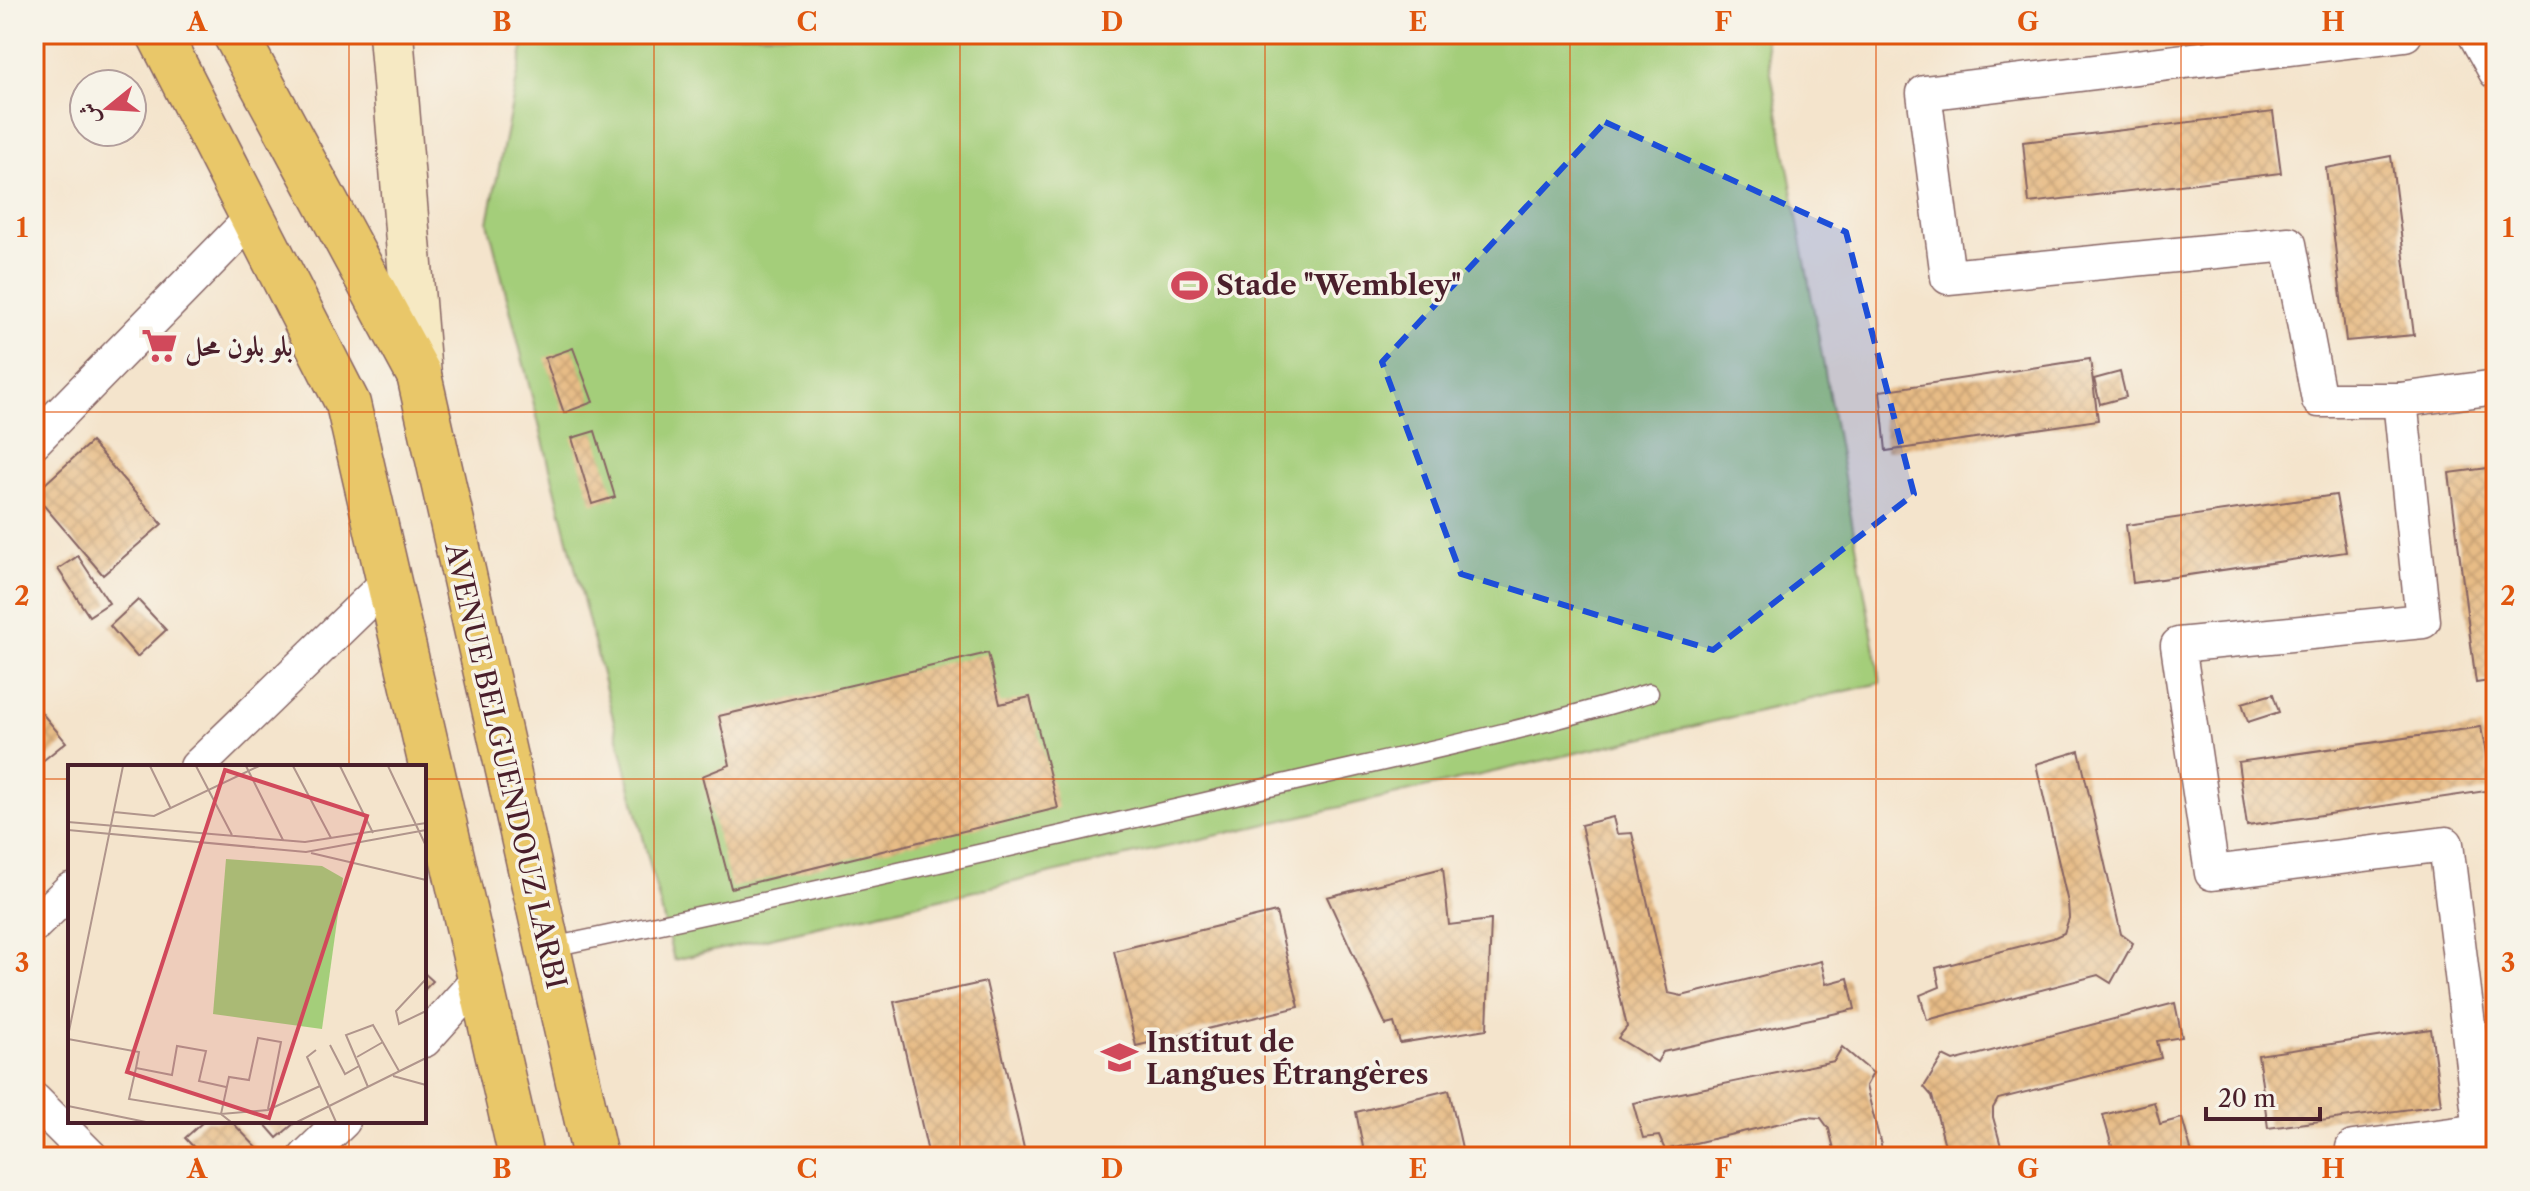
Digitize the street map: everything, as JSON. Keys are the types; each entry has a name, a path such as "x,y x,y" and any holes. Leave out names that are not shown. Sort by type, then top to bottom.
{"main road":[{"path":"159,34 348,404 391,579 521,1157"},
{"name":"AVENUE BELGUENDOUZ LARBI","path":"235,34 419,375 595,1157"}],"street":[{"path":"391,34 419,375"},
{"path":"2405,34 1924,93 1948,277 2289,244 2319,400 2400,400 2496,387"},
{"path":"2475,34 2496,72"},
{"path":"34,441 253,217"},
{"path":"2354,1157 2353,1148 2489,1130 2446,844 2212,873 2178,645 2423,621 2400,400"},
{"path":"199,765 391,579"},
{"path":"34,925 68,892"},
{"path":"426,1038 479,979"},
{"path":"34,1100 91,1157"},
{"path":"306,1157 341,1123"}],"lane":[{"path":"547,948 772,902 1169,811 1574,716 1649,693"}],"highlighted area":[{"path":"1605,122 1846,232 1914,494 1713,650 1461,574 1382,362"}],"green space":[{"path":"526,34 1764,34 1881,683 674,960 488,222"}],"building":[{"path":"2273,112 2281,173 2029,203 2023,142"},
{"path":"2391,156 2414,335 2346,341 2326,168"},
{"path":"573,348 593,402 564,413 545,358"},
{"path":"2090,359 2098,420 1886,451 1880,391"},
{"path":"2120,372 2126,397 2100,404 2094,379"},
{"path":"595,431 615,497 592,504 572,438"},
{"path":"91,442 162,524 103,575 34,494"},
{"path":"2496,467 2496,680 2476,683 2449,473"},
{"path":"2336,495 2346,552 2133,583 2126,525"},
{"path":"78,556 109,603 89,616 58,569"},
{"path":"138,600 166,630 137,657 110,626"},
{"path":"988,653 1000,704 1030,697 1058,808 731,888 702,776 730,765 719,716"},
{"path":"2273,694 2279,712 2248,722 2242,703"},
{"path":"41,712 66,742 34,768 34,718"},
{"path":"2481,727 2493,790 2247,826 2238,762"},
{"path":"2079,751 2121,934 2133,943 2111,983 2098,975 1927,1020 1920,995 1940,987 1936,968 2064,933 2069,918 2068,903 2036,764"},
{"path":"1613,817 1617,834 1632,833 1668,993 1682,996 1821,961 1826,984 1848,978 1855,1009 1663,1052 1657,1062 1618,1038 1627,1027 1581,825"},
{"path":"1443,868 1449,925 1491,920 1487,1029 1400,1043 1394,1023 1386,1025 1327,897"},
{"path":"1276,912 1299,1007 1136,1046 1114,951"},
{"path":"426,975 433,981 426,988"},
{"path":"986,982 1026,1157 929,1157 894,1002"},
{"path":"2175,1003 2182,1037 2157,1041 2161,1058 1998,1099 1993,1108 1993,1117 2004,1157 1948,1157 1932,1096 1924,1087 1943,1056 1953,1061"},
{"path":"2431,1029 2441,1105 2268,1128 2258,1055"},
{"path":"1842,1047 1873,1073 1866,1086 1884,1157 1836,1157 1829,1129 1821,1118 1806,1117 1665,1150 1659,1136 1643,1138 1633,1103 1834,1061"},
{"path":"1449,1090 1464,1157 1365,1157 1356,1112"},
{"path":"2154,1102 2160,1124 2182,1118 2193,1157 2115,1157 2103,1115"},
{"path":"202,1123 233,1123 266,1157 203,1157 185,1138"},
{"path":"264,1123 295,1123 277,1138"}],"place":[{"name":"Stade \"Wembley\"","path":"1190,285"},
{"name":"بلو بلون محل","path":"159,346"},
{"name":"Institut de Langues Étrangères","path":"1120,1058"}]}
